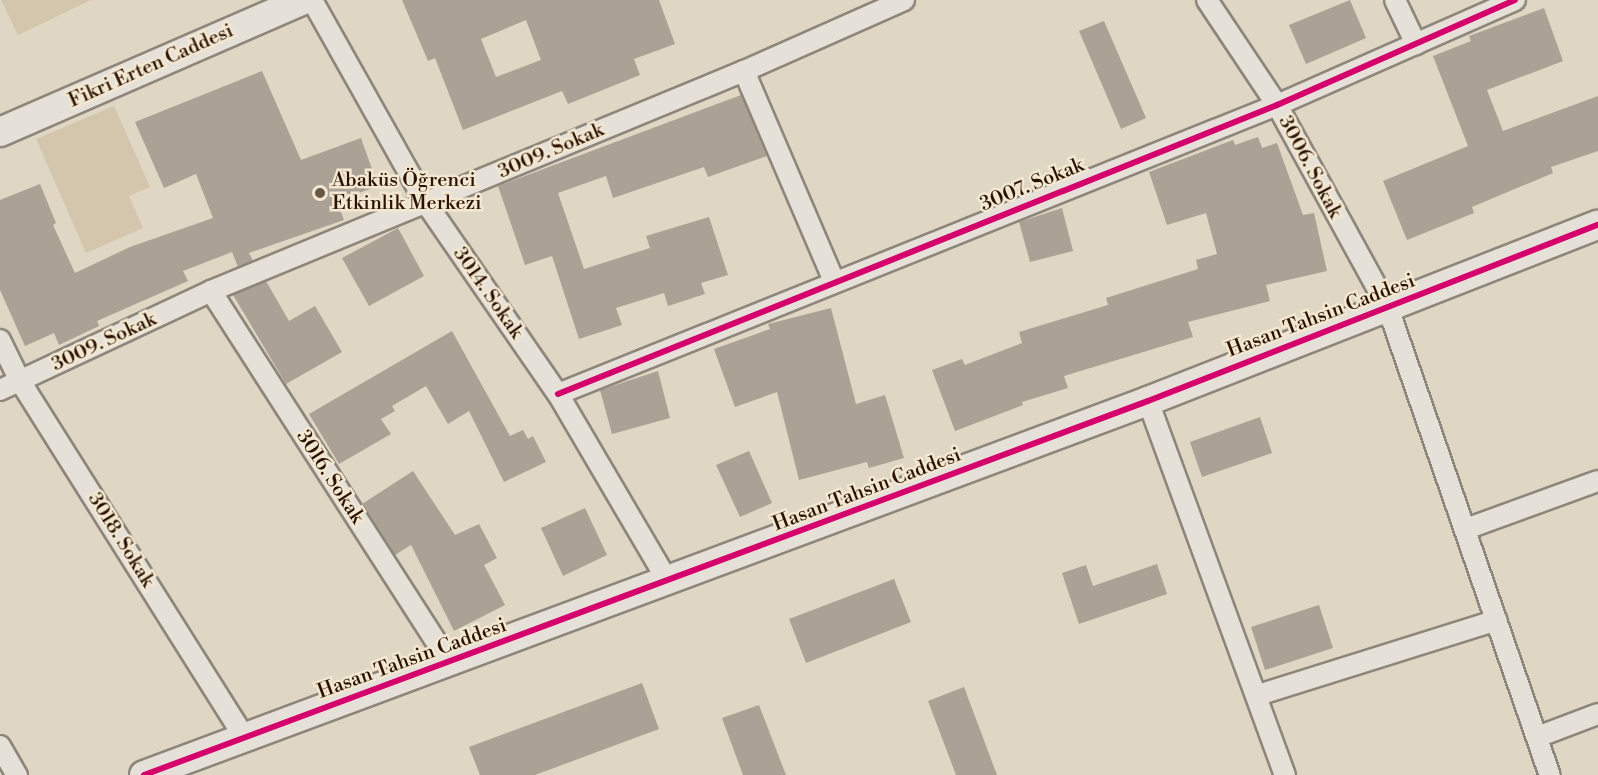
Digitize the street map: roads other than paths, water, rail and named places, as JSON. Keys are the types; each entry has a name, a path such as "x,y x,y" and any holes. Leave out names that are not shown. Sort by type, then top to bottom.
{"street":[{"name":"Fikri Erten Caddesi","path":"0,132 303,0"},
{"name":"3014. Sokak","path":"312,0 426,203 558,394 669,583"},
{"name":"3009. Sokak","path":"0,390 211,291 744,71 904,0"},
{"name":"3006. Sokak","path":"1207,0 1277,105 1388,308 1550,775"},
{"path":"1395,0 1416,44"},
{"name":"3007. Sokak","path":"558,394 834,281 1277,105 1515,0"},
{"path":"744,71 834,281"},
{"name":"Hasan Tahsin Caddesi","path":"144,775 669,583 1148,402 1598,225"},
{"name":"3016. Sokak","path":"211,291 450,663"},
{"name":"3018. Sokak","path":"0,340 20,381 245,738"},
{"path":"1148,402 1258,695 1285,775"},
{"path":"1466,529 1598,481"},
{"path":"1258,695 1497,620"},
{"path":"1537,737 1598,714"},
{"path":"0,746 17,775"}],"place":[{"name":"Abaküs Öğrenci Etkinlik Merkezi","path":"320,193"}]}
